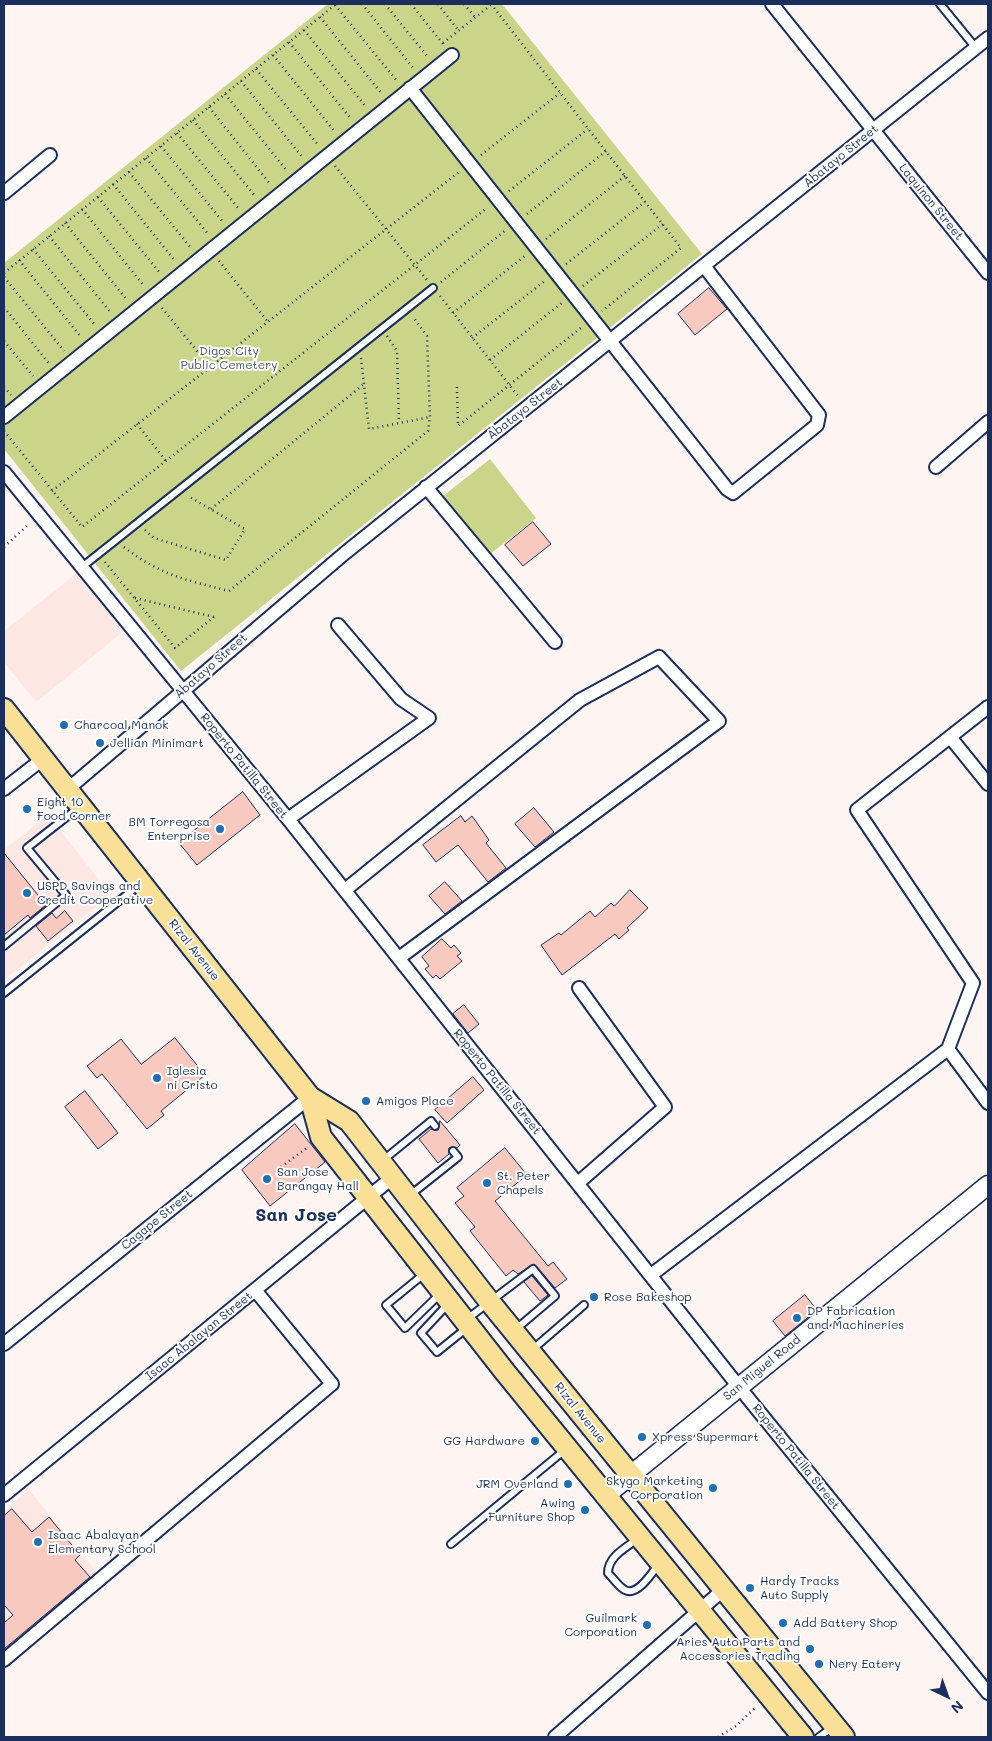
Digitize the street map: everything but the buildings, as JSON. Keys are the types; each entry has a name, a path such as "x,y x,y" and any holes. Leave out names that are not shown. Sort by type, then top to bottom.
{"main road":[{"name":"Rizal Avenue","path":"5,713 82,805 310,1097 349,1121 489,1301 753,1625 832,1733"},
{"name":"Rizal Avenue","path":"310,1097 321,1137 567,1448 803,1737"},
{"path":"728,1645 753,1625"}],"street":[{"name":"Laquinon Street","path":"772,4 988,273"},
{"name":"Abatayo Street","path":"68,789 313,579 988,38"},
{"path":"4,417 452,55"},
{"path":"408,90 470,163 727,489 734,493 817,425 819,415 704,266"},
{"path":"6,186 50,155"},
{"path":"936,467 988,422"},
{"name":"Roperto Patilla Street","path":"4,472 288,819 739,1387 988,1693"},
{"path":"426,487 555,642"},
{"path":"288,819 429,718 401,699 338,625"},
{"path":"345,890 580,700 660,657 719,721 399,958"},
{"path":"651,1275 948,1049 974,984 857,810 988,707"},
{"path":"950,737 988,784"},
{"path":"4,789 44,758"},
{"path":"578,1183 665,1107 579,988"},
{"path":"948,1049 988,1103"},
{"name":"Cagape Street","path":"4,1344 310,1097"},
{"name":"Isaac Abalayan Street","path":"4,1495 368,1196 387,1169"},
{"name":"San Miguel Road","path":"606,1496 988,1185"},
{"path":"4,1660 332,1384 255,1290"},
{"path":"555,1737 724,1589"}],"lane":[{"path":"940,4 976,48"},
{"path":"82,567 433,288"},
{"path":"4,946 66,895 27,848 82,805"},
{"path":"4,993 142,883"},
{"path":"387,1169 431,1122 435,1126"},
{"path":"408,1197 458,1157 454,1150"},
{"path":"447,1297 421,1333 437,1352 489,1301 533,1269 555,1296 514,1331"},
{"path":"426,1271 386,1305 405,1328 447,1297"},
{"path":"530,1351 584,1305"},
{"path":"451,1544 567,1448"},
{"path":"640,1537 615,1556 610,1562 608,1573 625,1591 630,1591 640,1586 661,1562"}],"path":[{"path":"4,273 336,4 408,90"},
{"path":"362,4 422,78"},
{"path":"385,4 436,67"},
{"path":"411,4 452,55"},
{"path":"438,4 459,30"},
{"path":"464,4 475,17"},
{"path":"443,43 492,4 681,248 458,426 457,387"},
{"path":"320,17 391,104"},
{"path":"304,30 374,117"},
{"path":"289,42 359,129"},
{"path":"273,55 343,142"},
{"path":"256,68 527,407"},
{"path":"241,81 311,168"},
{"path":"52,491 560,92"},
{"path":"225,94 295,181"},
{"path":"208,107 279,194"},
{"path":"193,120 263,207"},
{"path":"4,430 82,527 588,129"},
{"path":"177,133 247,220"},
{"path":"161,146 231,233"},
{"path":"146,158 268,322"},
{"path":"129,172 199,259"},
{"path":"113,184 183,272"},
{"path":"98,196 168,284"},
{"path":"82,209 210,367"},
{"path":"65,223 136,310"},
{"path":"49,236 119,323"},
{"path":"33,249 104,336"},
{"path":"19,260 89,348"},
{"path":"4,277 72,361"},
{"path":"4,307 57,374"},
{"path":"115,540 146,564 180,578 229,591 428,431 430,418 427,336 407,309"},
{"path":"383,328 397,351 399,423"},
{"path":"4,340 41,386"},
{"path":"359,347 369,429 430,418"},
{"path":"211,509 364,384"},
{"path":"137,424 166,461"},
{"path":"138,522 154,538 226,560 245,529 178,490"},
{"path":"4,547 39,514"},
{"path":"98,554 133,598 175,648 214,617 133,598"},
{"path":"277,1170 311,1144"},
{"path":"718,1737 736,1726 762,1702"}],"shaded area":[{"path":"77,573 123,632 36,702 4,662 4,631"},
{"path":"48,815 111,895 4,980 4,850"},
{"name":"Isaac Abalayan Elementary School","path":"29,1490 98,1574 4,1653 4,1511"}],"green space":[{"name":"Digos City Public Cemetery","path":"328,4 502,4 702,254 181,671 4,449 4,263"},
{"path":"490,459 536,518 489,555 443,496"}],"place":[{"name":"Charcoal Manok","path":"64,725"},
{"name":"Jellian Minimart","path":"100,743"},
{"name":"Eight 10 Food Corner","path":"27,809"},
{"name":"BM Torregosa Enterprise","path":"220,829"},
{"name":"USPD Savings and Credit Cooperative","path":"27,893"},
{"name":"Iglesia ni Cristo","path":"157,1078"},
{"name":"Amigos Place","path":"366,1101"},
{"name":"San Jose Barangay Hall","path":"267,1179"},
{"name":"St. Peter Chapels","path":"487,1183"},
{"name":"Rose Bakeshop","path":"594,1297"},
{"name":"DP Fabrication and Machineries","path":"797,1318"},
{"name":"Xpress Supermart","path":"642,1437"},
{"name":"GG Hardware","path":"535,1441"},
{"name":"JRM Overland","path":"568,1484"},
{"name":"Skygo Marketing Corporation","path":"713,1488"},
{"name":"Awing Furniture Shop","path":"585,1510"},
{"name":"Isaac Abalayan Elementary School","path":"38,1542"},
{"name":"Hardy Tracks Auto Supply","path":"750,1588"},
{"name":"Add Battery Shop","path":"783,1623"},
{"name":"Guilmark Corporation","path":"647,1625"},
{"name":"Aries Auto Parts and Accessories Trading","path":"810,1649"},
{"name":"Nery Eatery","path":"819,1664"}],"district":[{"name":"San Jose","path":"296,1215"}]}
